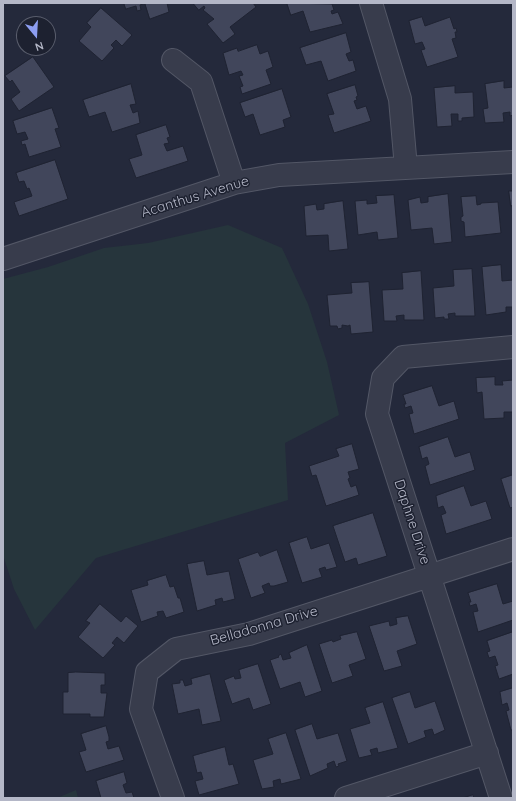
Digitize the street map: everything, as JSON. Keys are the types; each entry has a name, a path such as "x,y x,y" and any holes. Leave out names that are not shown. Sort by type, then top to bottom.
{"street":[{"path":"371,3 400,99 406,168"},
{"path":"173,60 201,82 234,183"},
{"name":"Acanthus Avenue","path":"3,259 234,183 279,174 513,162"},
{"name":"Daphne Drive","path":"501,798 488,753 377,414 383,378 403,357 513,347"},
{"name":"Belladonna Drive","path":"173,798 141,709 146,672 176,649 249,634 513,549"},
{"path":"346,798 488,753"}],"shaded area":[{"path":"228,225 282,248 308,304 327,362 339,415 285,443 288,500 96,558 35,630 14,589 3,555 3,279 48,267 104,248 148,243"},
{"path":"76,790 78,798 57,798"}],"building":[{"path":"124,3 145,3 140,5 141,10 137,11 136,6 126,9"},
{"path":"145,3 167,3 169,12 150,19"},
{"path":"193,3 253,3 256,7 230,27 235,34 223,43 207,24 214,19 203,10 205,8 204,6 199,10"},
{"path":"287,3 332,4 334,10 331,11 332,14 338,12 343,24 310,32 303,11 291,15"},
{"path":"101,8 132,35 122,46 116,40 111,45 114,48 102,61 79,41 91,27 87,23"},
{"path":"422,17 425,26 450,17 454,29 456,28 457,32 455,32 456,38 452,39 458,57 427,67 421,50 425,49 422,42 415,44 409,21"},
{"path":"346,33 351,52 346,54 349,61 353,60 356,71 328,81 321,61 306,65 300,48"},
{"path":"257,45 260,54 268,51 273,67 266,70 271,84 242,94 240,87 243,86 239,76 243,75 241,71 229,75 223,53 237,48 238,51"},
{"path":"33,57 54,87 19,111 11,99 20,92 12,80 10,82 5,76"},
{"path":"504,81 504,88 513,87 513,115 510,116 510,112 503,113 504,122 485,123 483,109 488,108 485,84"},
{"path":"131,84 136,104 130,105 133,113 138,111 140,123 112,132 105,112 89,117 83,100"},
{"path":"355,85 358,96 356,97 357,100 354,101 357,109 366,106 371,121 334,133 328,115 334,114 327,94"},
{"path":"455,86 455,93 473,92 474,117 462,118 462,121 458,121 458,114 451,114 452,126 437,127 434,88"},
{"path":"282,89 291,117 283,120 285,127 260,135 253,114 245,117 240,103"},
{"path":"52,108 59,128 55,129 61,147 29,157 25,144 22,145 21,141 28,139 25,132 17,134 13,121"},
{"path":"166,125 170,137 167,138 169,143 164,144 167,151 183,146 188,161 136,178 129,159 142,155 136,135"},
{"path":"55,160 68,199 19,216 14,202 32,196 24,181 19,182 16,173"},
{"path":"509,191 513,191 513,205 511,206"},
{"path":"448,194 452,242 434,244 432,228 411,230 408,200 420,197 421,203 428,202 428,197"},
{"path":"394,195 398,238 378,240 377,232 358,235 355,201 367,200 367,204 377,203 376,196"},
{"path":"476,196 477,205 481,203 498,202 501,233 465,237 464,222 461,221 461,217 463,216 461,197"},
{"path":"343,201 348,249 329,251 328,235 306,236 304,206 316,204 317,210 324,209 324,204"},
{"path":"501,265 502,281 513,280 513,313 512,307 506,307 506,312 486,315 482,267"},
{"path":"472,269 475,316 455,316 455,313 448,314 449,319 444,319 444,317 435,318 433,288 454,286 453,270"},
{"path":"421,271 424,320 404,320 404,315 396,316 397,321 384,321 382,290 403,289 402,273"},
{"path":"369,282 373,332 351,334 350,325 342,325 342,328 338,329 337,326 330,326 327,295 352,293 351,283"},
{"path":"495,377 495,385 503,385 502,381 513,380 513,412 504,412 504,418 484,419 482,392 477,393 476,378"},
{"path":"432,386 439,406 454,401 459,419 414,434 409,414 413,413 411,406 405,408 404,404 406,404 403,395"},
{"path":"448,437 455,457 470,452 475,470 430,485 425,466 429,464 427,457 422,459 419,447"},
{"path":"352,444 359,469 348,472 350,478 348,479 351,487 356,485 359,495 326,506 316,475 312,476 309,466 339,456 336,449"},
{"path":"513,475 513,507 510,508 501,479"},
{"path":"464,486 471,506 486,501 492,519 446,534 441,515 446,513 443,506 438,508 436,496"},
{"path":"373,513 387,556 358,565 356,558 345,562 333,526"},
{"path":"307,537 311,549 329,543 337,567 326,570 325,567 319,569 322,577 302,583 289,543"},
{"path":"277,550 288,582 274,586 270,586 269,583 262,586 265,593 251,598 238,559 258,552 260,556"},
{"path":"204,561 207,575 229,571 235,599 223,602 222,598 215,600 216,605 197,611 187,564"},
{"path":"166,575 170,587 174,586 178,598 180,598 184,612 166,618 163,611 157,612 158,616 141,622 131,590 148,585 147,581"},
{"path":"497,584 503,604 513,601 513,620 478,632 473,612 478,611 476,604 470,606 469,602 471,602 468,593"},
{"path":"100,604 121,622 126,616 138,626 124,643 117,637 112,643 115,645 103,658 78,637 90,623 86,621"},
{"path":"408,616 417,644 397,651 402,666 384,671 369,626 389,621 390,626 397,624 396,618"},
{"path":"357,632 366,659 349,665 353,676 332,683 319,644 332,640 333,642 341,639 340,636"},
{"path":"513,632 513,674 499,679 495,666 498,665 495,656 489,658 487,652 490,651 487,641"},
{"path":"307,645 322,691 305,697 300,682 280,689 270,660 279,657 278,656 281,654 283,660 291,658 289,653"},
{"path":"258,664 271,704 253,710 249,698 232,704 224,680 234,676 235,679 241,678 239,670"},
{"path":"68,673 105,673 105,685 101,685 101,693 107,693 104,717 90,717 90,714 63,714 63,692 68,692"},
{"path":"210,674 221,721 202,725 199,709 178,714 172,684 180,683 180,680 183,680 185,686 192,684 191,679"},
{"path":"513,688 513,730 511,730 506,711 509,710 507,703 502,705 500,692"},
{"path":"410,692 415,708 435,701 445,730 434,735 432,729 424,731 426,737 408,744 392,698"},
{"path":"383,702 398,748 378,753 377,748 370,750 372,755 359,758 350,729 370,723 365,708"},
{"path":"312,724 317,739 338,733 347,761 338,764 339,766 336,767 334,761 327,764 328,768 310,776 295,730"},
{"path":"106,726 109,737 109,741 106,742 108,749 119,746 124,760 86,772 79,752 86,750 81,734"},
{"path":"286,733 301,779 281,784 280,779 273,781 274,787 262,789 253,760 273,754 268,739"},
{"path":"225,747 229,765 233,764 239,784 199,795 195,781 203,779 201,772 197,773 193,756"},
{"path":"124,772 127,783 123,785 126,793 132,792 134,798 101,798 96,781"},
{"path":"473,795 474,798 463,798"}]}
